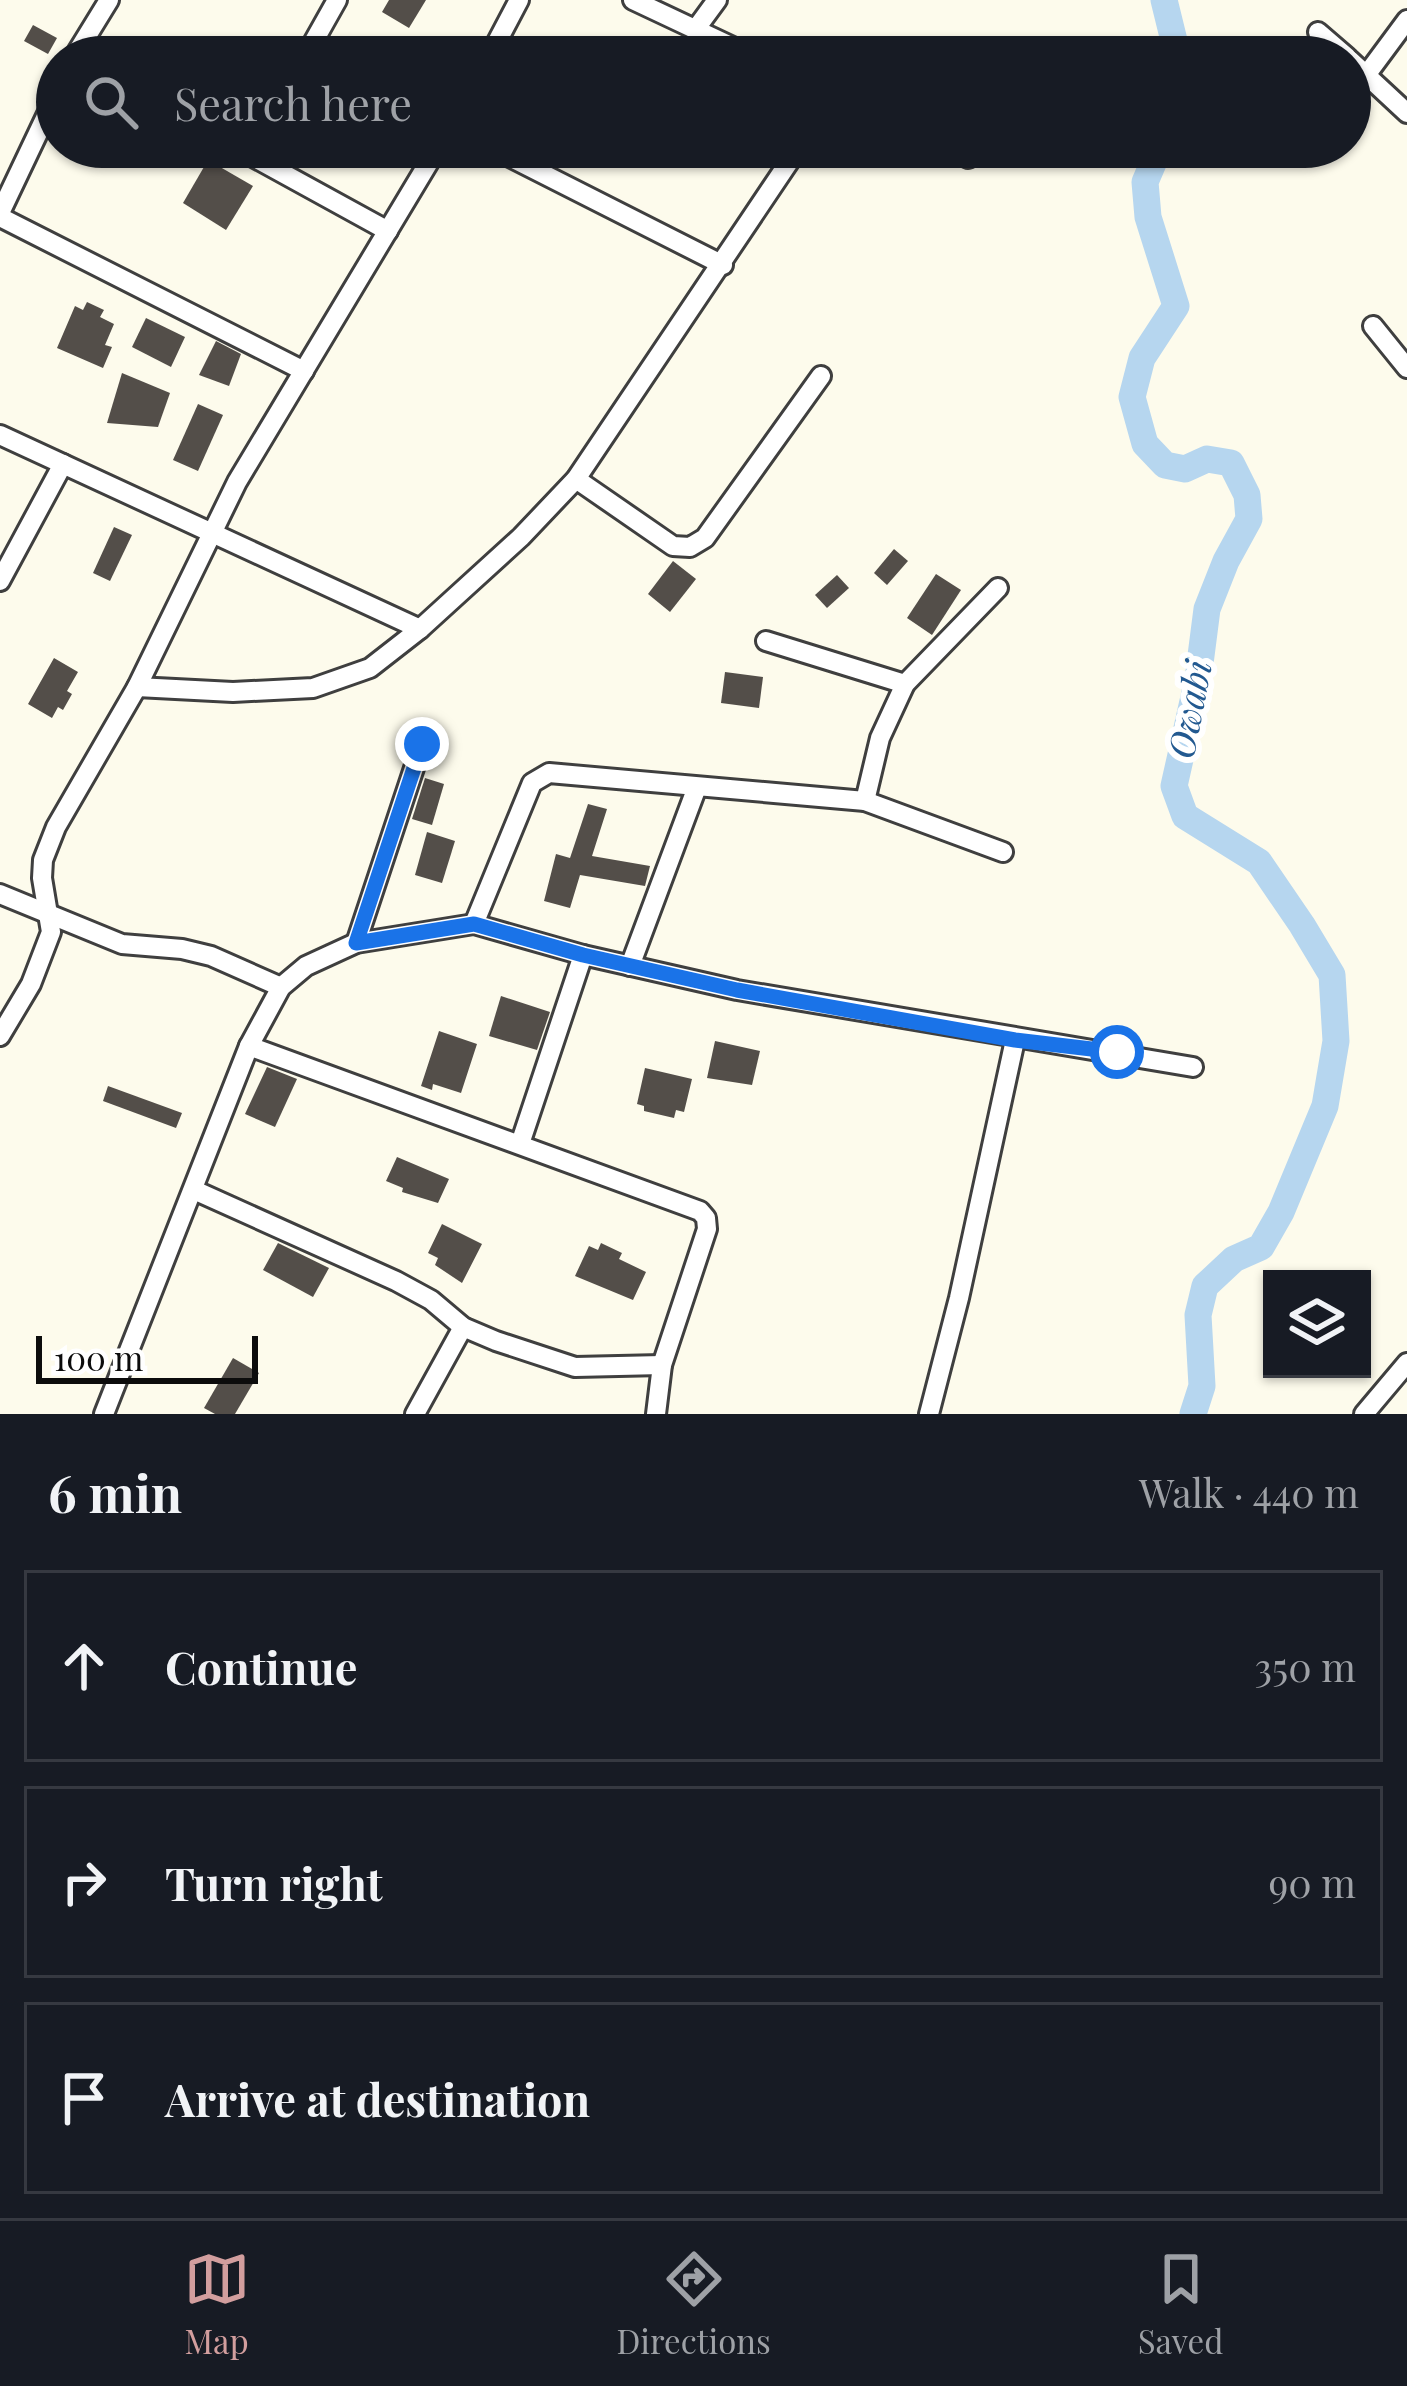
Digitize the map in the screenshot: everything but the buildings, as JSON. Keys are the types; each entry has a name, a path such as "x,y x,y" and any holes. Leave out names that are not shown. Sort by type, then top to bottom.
{"street":[{"path":"88,36 109,0"},
{"path":"316,36 337,0"},
{"path":"500,36 519,0"},
{"path":"633,0 708,36"},
{"path":"695,30 717,0"},
{"path":"1371,67 1407,20"},
{"path":"1318,32 1323,36"},
{"path":"1371,79 1407,113"},
{"path":"36,137 0,215 304,370"},
{"path":"278,168 388,231"},
{"path":"0,1036 31,984 50,932 44,860 83,775 137,687 211,531 426,168"},
{"path":"531,168 723,265"},
{"path":"137,687 233,692 313,688 370,668 421,629 576,479 785,168"},
{"path":"1373,326 1407,368"},
{"path":"576,479 674,546 690,548 705,538 821,376"},
{"path":"0,435 421,629"},
{"path":"0,580 63,464"},
{"path":"865,801 880,738 905,684 998,588"},
{"path":"766,641 905,684"},
{"path":"356,943 422,744"},
{"path":"474,924 532,783 550,773 865,801 1003,852"},
{"path":"630,966 698,787"},
{"path":"0,894 122,944 211,956 281,986"},
{"path":"104,1414 250,1046 281,986 306,966 356,943 474,924 737,990 1193,1067"},
{"path":"520,1144 583,955"},
{"path":"929,1414 1015,1040"},
{"path":"250,1046 700,1211 706,1229 662,1365 656,1414"},
{"path":"194,1190 395,1281 431,1300 463,1327 575,1367 662,1365"},
{"path":"415,1414 463,1327"},
{"path":"1364,1414 1407,1364"}],"waterway":[{"name":"Owabi","path":"1164,0 1173,36"},
{"name":"Owabi","path":"1151,168 1145,182 1148,217 1176,306 1142,358 1132,397 1145,444 1165,465 1185,469 1207,459 1231,463 1247,495 1249,519 1207,609 1198,679 1174,786 1185,816 1259,862 1302,925 1332,975 1336,1041 1325,1106 1281,1212 1261,1247 1234,1259 1205,1286 1198,1315 1202,1386 1193,1414"}],"route":[{"path":"422,744 356,943 474,924 737,990 1015,1040 1117,1052"}]}
